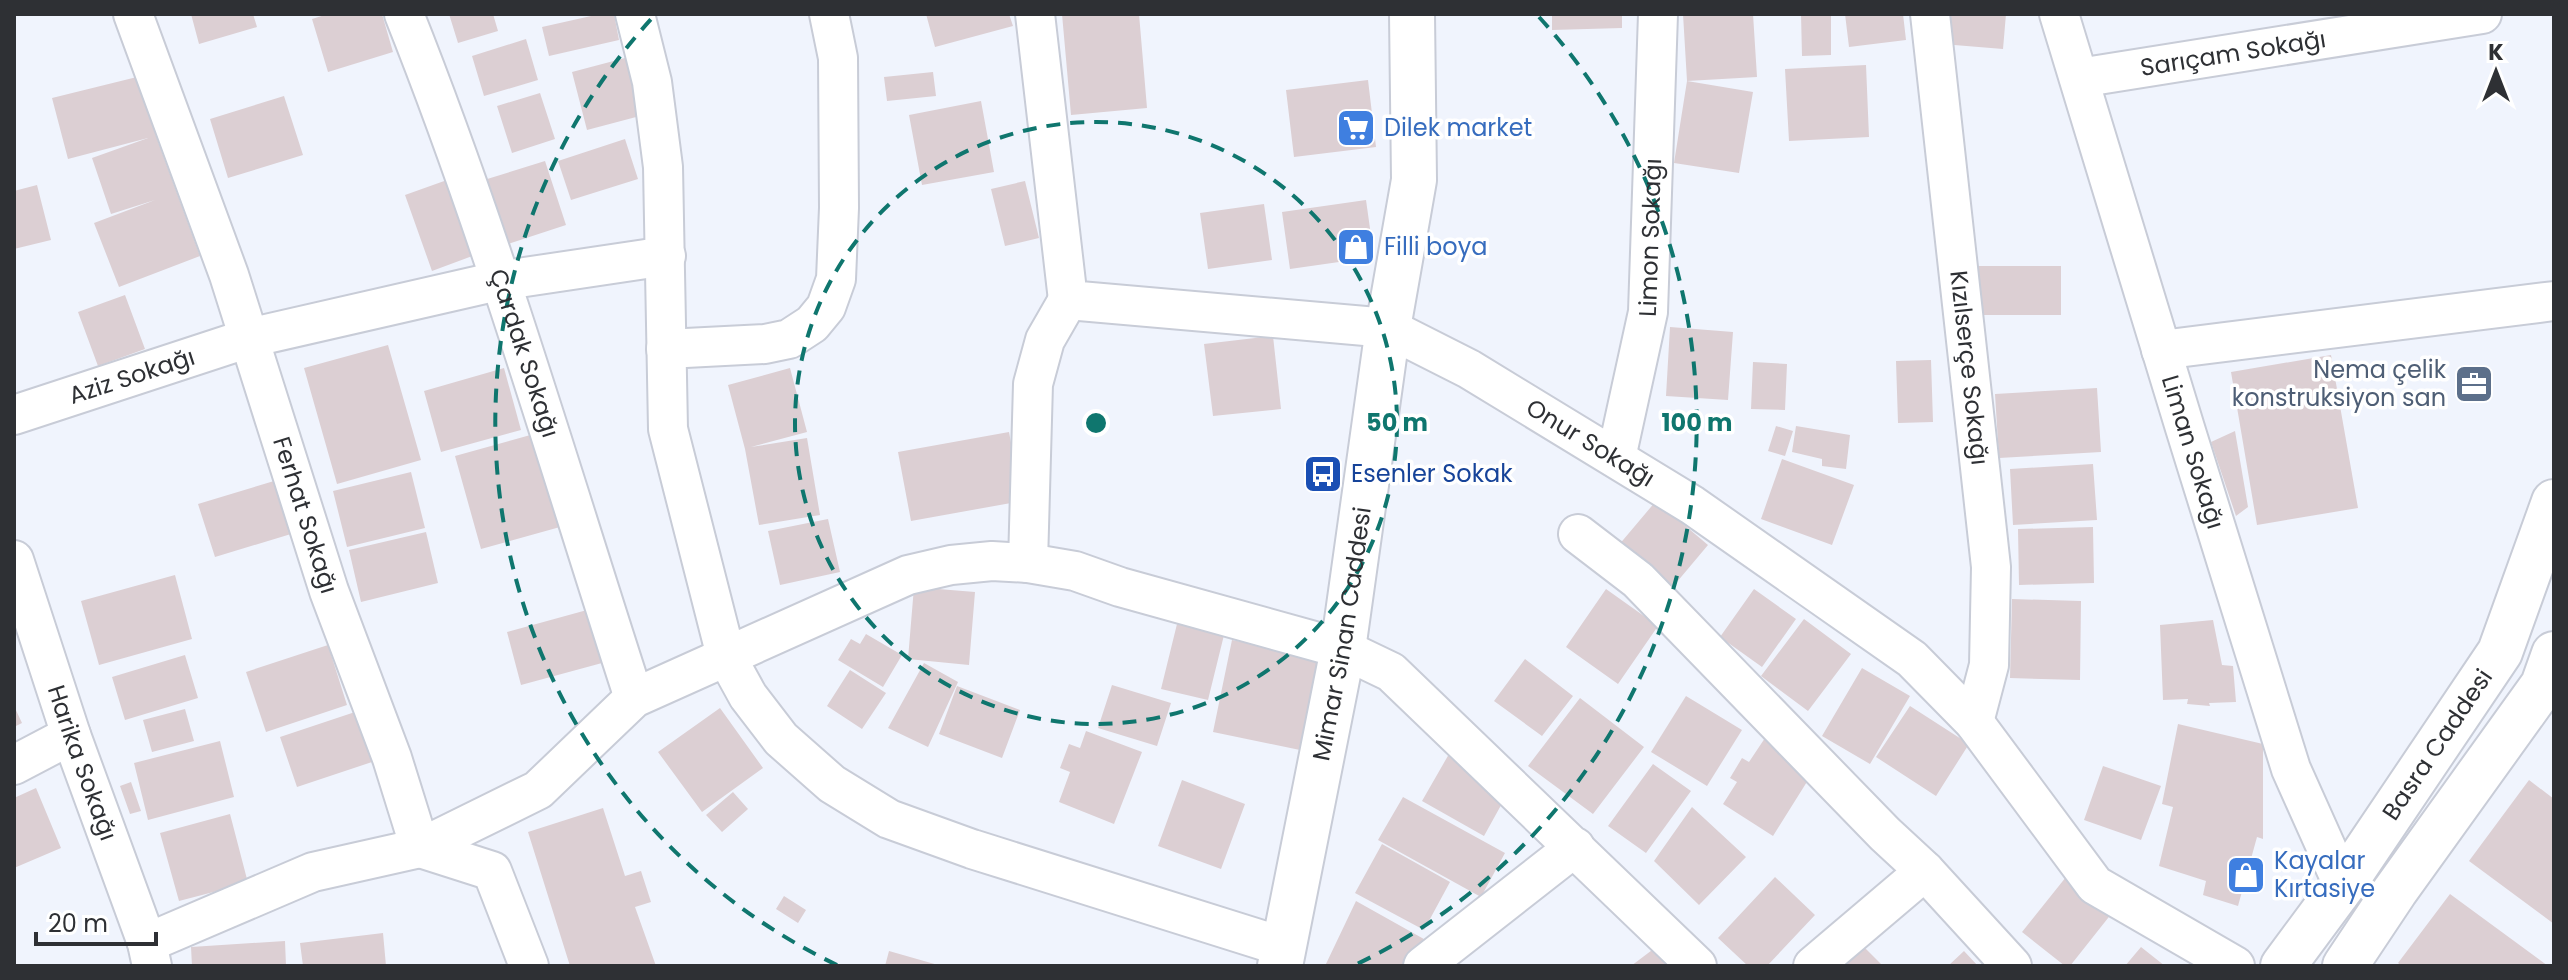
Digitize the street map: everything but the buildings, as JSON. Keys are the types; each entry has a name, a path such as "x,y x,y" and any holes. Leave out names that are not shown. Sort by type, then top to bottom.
{"street":[{"name":"Ferhat Sokağı","path":"133,14 229,275 329,591 392,758 420,848"},
{"name":"Çardak Sokağı","path":"404,14 431,82 498,281 634,698"},
{"path":"635,14 652,82 663,167 668,429 726,656 748,696 781,739 832,784 889,819 1282,956"},
{"path":"666,349 765,344 789,339 812,324 826,307 836,279 839,208 838,58 829,14"},
{"path":"1028,563 1033,384 1045,340 1068,300 1035,14"},
{"name":"Mimar Sinan Caddesi","path":"1282,956 1343,649 1388,328 1414,180 1412,14"},
{"name":"Limon Sokağı","path":"1616,458 1648,312 1658,14"},
{"name":"Kızılserçe Sokağı","path":"1930,14 1991,567 1989,665 1974,722"},
{"name":"Liman Sokağı","path":"2059,14 2291,769 2343,885"},
{"name":"Sarıçam Sokağı","path":"2079,78 2482,14"},
{"name":"Aziz Sokağı","path":"14,415 249,338 498,281 666,256"},
{"name":"Onur Sokağı","path":"1068,300 1388,328 1469,369 1692,505 1912,659 1974,722 2095,885 2235,966"},
{"path":"2161,350 2554,301"},
{"name":"Basra Caddesi","path":"2283,966 2343,885 2500,652 2554,502"},
{"path":"1578,534 1638,580 1885,834 1925,871 2012,966"},
{"name":"Harika Sokağı","path":"14,560 71,735 150,954"},
{"path":"150,954 313,872 420,848 538,790 634,698 908,575 951,565 992,561 1075,571 1120,587 1343,649 1391,672 1697,966"},
{"name":"Basra Caddesi","path":"2345,966 2543,685 2554,654"},
{"path":"14,765 71,735"},
{"path":"1423,966 1575,847"},
{"path":"420,848 492,871 529,966"},
{"path":"1813,966 1925,871"}],"place":[{"name":"Dilek market","path":"1356,128"},
{"name":"Filli boya","path":"1356,247"},
{"name":"Nema çelik konstruksiyon san","path":"2474,384"},
{"name":"Esenler Sokak","path":"1323,474"},
{"name":"Kayalar Kırtasiye","path":"2246,875"}]}
